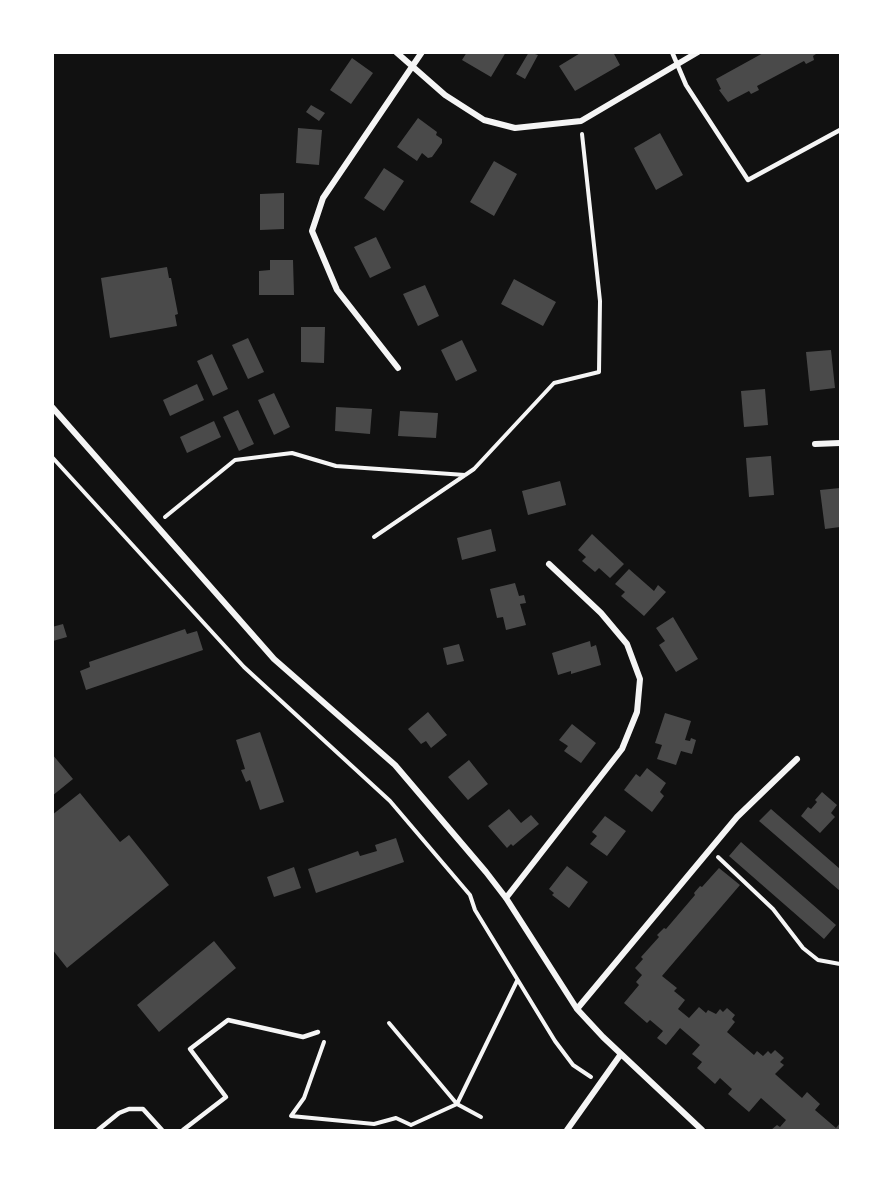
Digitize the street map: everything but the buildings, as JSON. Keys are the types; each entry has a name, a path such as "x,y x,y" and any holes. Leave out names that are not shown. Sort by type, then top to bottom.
{"street":[{"path":"396,52 445,95 484,120 515,128 581,121 698,52"},
{"path":"398,368 337,290 312,231 323,198 422,52"},
{"path":"52,407 274,658 396,765 506,898 577,1009 702,1131"},
{"path":"815,444 840,443"},
{"path":"506,898 622,749 637,712 640,679 627,644 601,613 549,564"},
{"path":"577,1009 737,817 797,759"},
{"path":"567,1131 599,1082 621,1054"}],"lane":[{"path":"672,52 686,85 748,180 840,129"},
{"path":"183,1131 226,1097 190,1049 228,1020 303,1037 318,1032"},
{"path":"98,1131 119,1113 129,1109 143,1108 162,1131"}],"path":[{"path":"374,537 474,469 554,383 599,372 600,301 581,121"},
{"path":"156,524 235,460 292,453 336,466 465,475"},
{"path":"52,457 244,667 390,801 470,895 475,910 555,1041 573,1065 599,1082"},
{"path":"710,849 773,909 803,948 818,960 840,964"},
{"path":"325,1039 304,1098 291,1116 374,1124 396,1118 411,1125 457,1104 518,980"},
{"path":"388,1023 457,1104 481,1117"}]}
